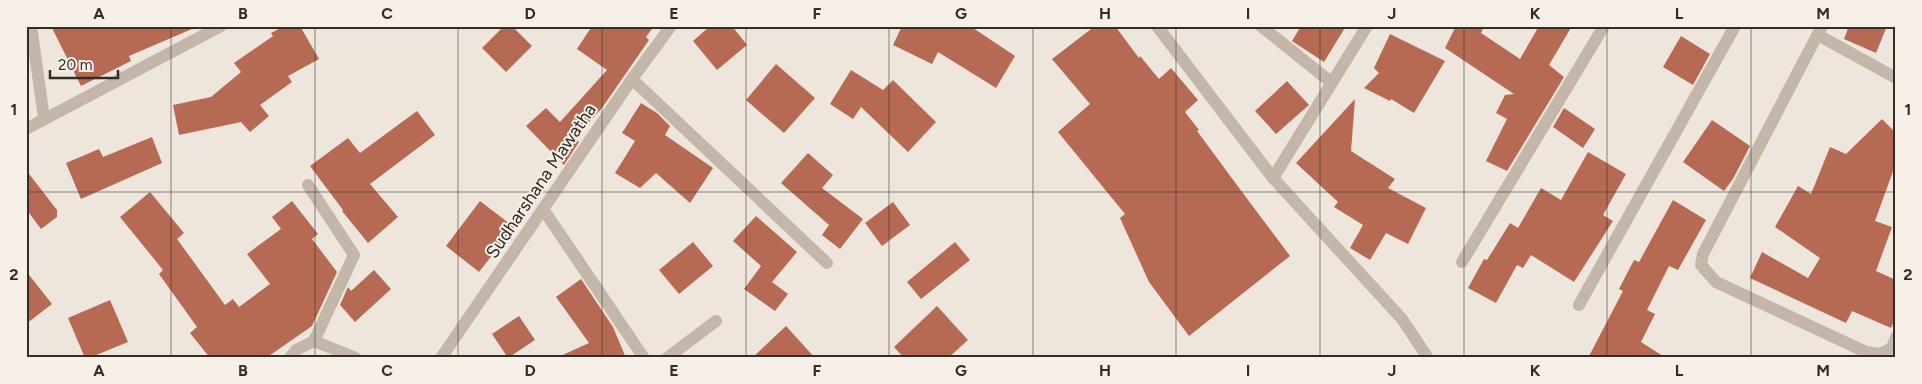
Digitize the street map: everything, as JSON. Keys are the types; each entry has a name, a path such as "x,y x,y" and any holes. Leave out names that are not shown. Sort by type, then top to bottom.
{"street":[{"path":"31,26 44,118"},
{"path":"26,129 221,26"},
{"name":"Sudharshana Mawatha","path":"441,358 632,79 672,26"},
{"path":"1157,26 1273,178 1402,319 1428,358"},
{"path":"1260,26 1332,83"},
{"path":"1273,178 1366,26"},
{"path":"1462,262 1604,26"},
{"path":"1579,305 1734,26"},
{"path":"1896,78 1820,31 1703,254 1702,265 1716,282 1866,352 1880,354 1892,348 1896,337"},
{"path":"632,79 827,263"},
{"path":"290,358 296,350 314,341 354,255 308,185"},
{"path":"543,209 644,358"},
{"path":"667,358 716,321"},
{"path":"314,341 356,358"}],"building":[{"path":"51,26 199,26 129,56 131,61 81,86"},
{"path":"284,26 300,26 319,59 288,76 292,82 260,105 269,116 250,132 241,122 179,135 173,105 211,97 241,72 234,63 273,36 271,33"},
{"path":"504,26 512,26 532,46 506,72 482,48"},
{"path":"592,26 654,26 646,37 649,40 602,108 575,138 579,142 564,165 526,126 546,108 560,122 607,70 577,49"},
{"path":"710,26 732,26 747,45 717,70 693,41"},
{"path":"902,26 970,26 1015,56 996,88 938,52 932,64 893,45"},
{"path":"1095,26 1115,26 1139,58 1140,56 1159,79 1171,68 1198,100 1185,112 1199,130 1197,131 1290,256 1189,336 1149,282 1120,218 1125,214 1058,132 1090,104 1052,59"},
{"path":"1301,26 1346,26 1324,62 1292,41"},
{"path":"1456,26 1484,26 1481,33 1520,59 1539,26 1572,26 1549,65 1564,77 1507,171 1486,161 1507,119 1496,113 1505,95 1514,94 1445,48"},
{"path":"1849,26 1887,26 1876,53 1844,39"},
{"path":"1390,34 1445,61 1414,113 1391,99 1390,101 1364,88 1379,73 1374,68"},
{"path":"1681,36 1710,54 1693,85 1663,67"},
{"path":"776,64 815,98 784,133 746,100"},
{"path":"851,70 883,90 893,80 936,122 908,152 861,107 853,119 830,104"},
{"path":"1287,81 1309,105 1276,134 1255,111"},
{"path":"1355,99 1351,151 1395,179 1388,188 1426,208 1408,244 1386,233 1370,260 1350,248 1363,225 1334,207 1338,202 1296,163"},
{"path":"641,103 657,113 670,126 665,135 713,168 690,203 656,173 640,188 615,173 635,141 622,133"},
{"path":"1564,108 1595,129 1583,148 1553,127"},
{"path":"417,111 435,135 370,184 398,217 368,243 342,211 310,166 348,138 360,153"},
{"path":"1882,119 1896,133 1896,163 1875,221 1892,227 1876,271 1896,280 1896,316 1891,328 1852,311 1846,323 1750,278 1762,252 1808,278 1820,258 1775,227 1798,186 1811,194 1830,147 1846,154"},
{"path":"1712,120 1750,146 1733,179 1724,191 1683,162"},
{"path":"152,137 162,163 81,199 66,163 99,149 103,157"},
{"path":"1588,152 1626,174 1603,215 1613,221 1574,282 1531,255 1523,268 1517,265 1496,303 1468,288 1484,259 1487,260 1510,223 1518,228 1541,188 1561,200"},
{"path":"808,153 833,175 822,188 863,219 840,249 822,235 829,225 781,183"},
{"path":"26,170 57,210 57,217 41,229 26,209"},
{"path":"150,192 184,233 177,239 225,305 233,299 239,307 270,284 247,254 281,229 272,217 292,201 318,234 312,239 337,272 312,326 266,358 210,358 190,333 197,327 159,274 163,270 120,217"},
{"path":"1673,200 1706,220 1678,270 1669,266 1647,310 1655,314 1641,342 1666,358 1588,358 1623,291 1619,289 1634,260 1639,262"},
{"path":"480,201 514,227 479,272 446,246"},
{"path":"893,202 910,225 882,246 865,223"},
{"path":"756,216 797,252 772,282 788,294 775,311 744,289 761,266 733,241"},
{"path":"693,242 713,266 679,294 659,270"},
{"path":"955,242 970,260 921,299 907,282"},
{"path":"374,270 391,289 355,322 340,305 348,287 351,291"},
{"path":"26,271 52,304 26,324"},
{"path":"581,279 613,327 626,358 556,358 589,343 556,297"},
{"path":"110,300 128,342 85,358 68,318"},
{"path":"937,306 968,340 948,358 904,358 894,347"},
{"path":"519,316 535,340 508,358 492,334"},
{"path":"786,326 815,358 752,358"}]}
